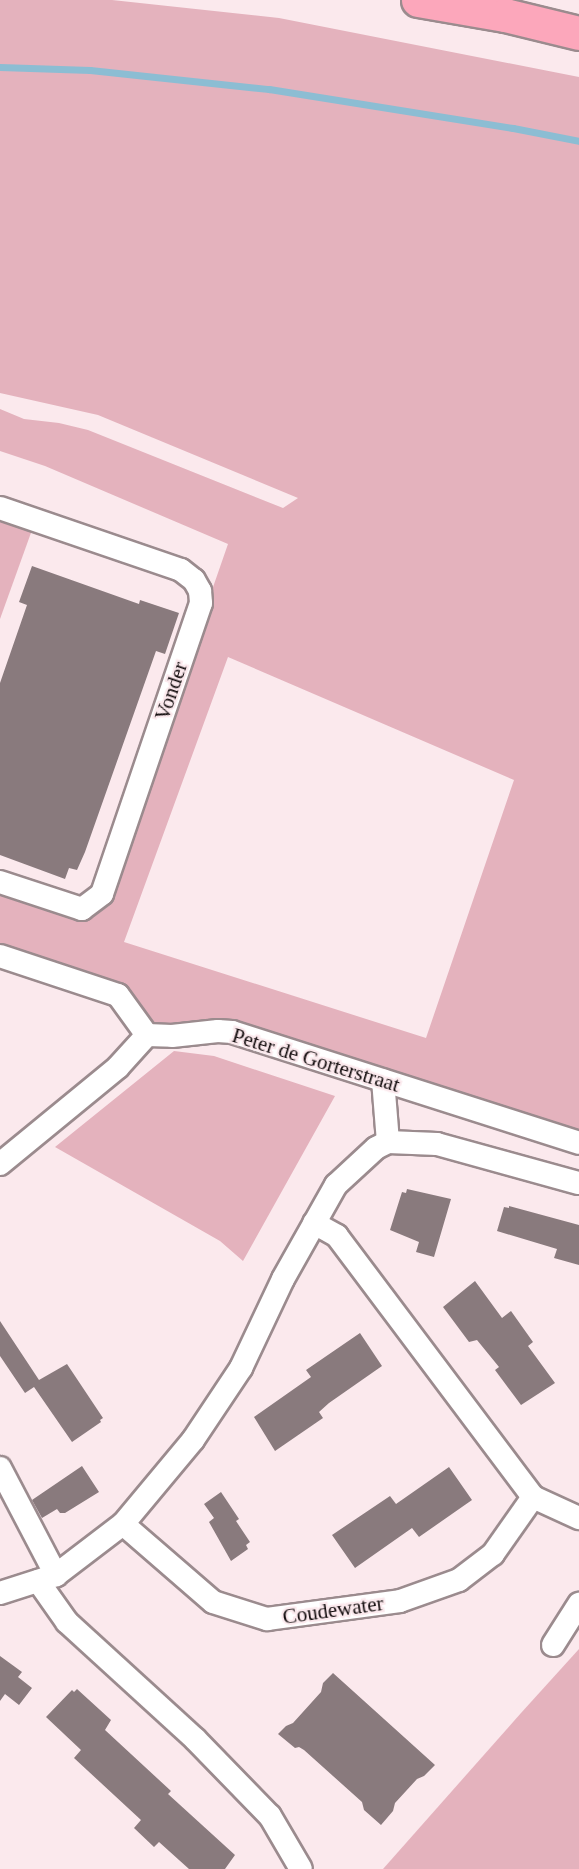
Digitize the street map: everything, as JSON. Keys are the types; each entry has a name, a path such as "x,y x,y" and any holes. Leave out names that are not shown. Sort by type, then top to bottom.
{"highway":[{"path":"418,0 505,15 579,33"}],"street":[{"name":"Vonder","path":"0,508 180,570 195,580 200,591 201,603 102,894 82,909 0,882"},
{"path":"0,956 118,995 147,1035 118,1067 0,1164"},
{"name":"Peter de Gorterstraat","path":"147,1035 172,1036 209,1031 232,1032 579,1143"},
{"path":"383,1080 388,1142"},
{"path":"0,1593 47,1578 123,1524 193,1440 241,1368 283,1279 336,1185 375,1148 388,1142 437,1144 579,1183"},
{"path":"314,1223 338,1236 534,1497 579,1518"},
{"path":"0,1468 67,1622 195,1739 270,1815 301,1869"},
{"name":"Coudewater","path":"123,1524 213,1602 267,1619 400,1601 459,1580 493,1554 534,1497"},
{"path":"553,1645 579,1604"}],"shaded area":[{"path":"0,0 112,0 279,18 579,77 579,1135 246,1027 164,1030 0,948 0,890 105,898 228,544 45,466 0,451 0,409 24,419 59,423 88,430 283,508 298,498 98,415 0,393","holes":["228,657 514,780 426,1038 124,942"]},
{"path":"0,519 32,530 0,619"},
{"path":"174,1051 214,1056 335,1096 243,1261 220,1241 55,1147"},
{"path":"579,1649 579,1869 383,1869 521,1713"}],"building":[{"path":"32,566 139,604 140,600 179,613 165,654 156,651 85,852 77,870 69,868 65,879 0,855 0,683 27,605 19,602"},
{"path":"407,1189 451,1199 434,1257 416,1252 419,1242 390,1230 402,1192 406,1193"},
{"path":"509,1206 579,1225 579,1265 554,1258 557,1249 497,1231 504,1207 509,1208"},
{"path":"475,1281 502,1318 511,1311 533,1342 528,1346 555,1383 521,1405 495,1370 499,1367 477,1340 469,1342 443,1307"},
{"path":"0,1321 39,1380 67,1364 103,1418 101,1422 72,1442 34,1387 25,1393 0,1356"},
{"path":"360,1333 382,1366 329,1403 319,1412 323,1418 275,1451 254,1417 311,1377 306,1370"},
{"path":"82,1466 99,1492 65,1513 60,1513 57,1509 42,1518 32,1500"},
{"path":"449,1467 472,1500 419,1537 412,1528 355,1568 332,1535 390,1496 396,1504"},
{"path":"221,1492 239,1519 236,1521 250,1542 246,1545 248,1549 231,1561 209,1522 214,1518 204,1504"},
{"path":"0,1656 22,1672 18,1677 32,1688 19,1705 5,1694 0,1701"},
{"path":"333,1673 435,1765 424,1776 417,1779 395,1803 393,1811 381,1825 364,1810 362,1802 304,1750 299,1747 295,1748 278,1734 293,1723 321,1692 323,1683"},
{"path":"77,1689 111,1720 105,1730 171,1791 168,1794 235,1855 225,1869 189,1869 159,1842 154,1847 134,1828 141,1820 74,1758 81,1750 46,1717 72,1690 74,1692"}],"waterway":[{"path":"0,67 90,70 269,89 513,128 579,141"}]}
